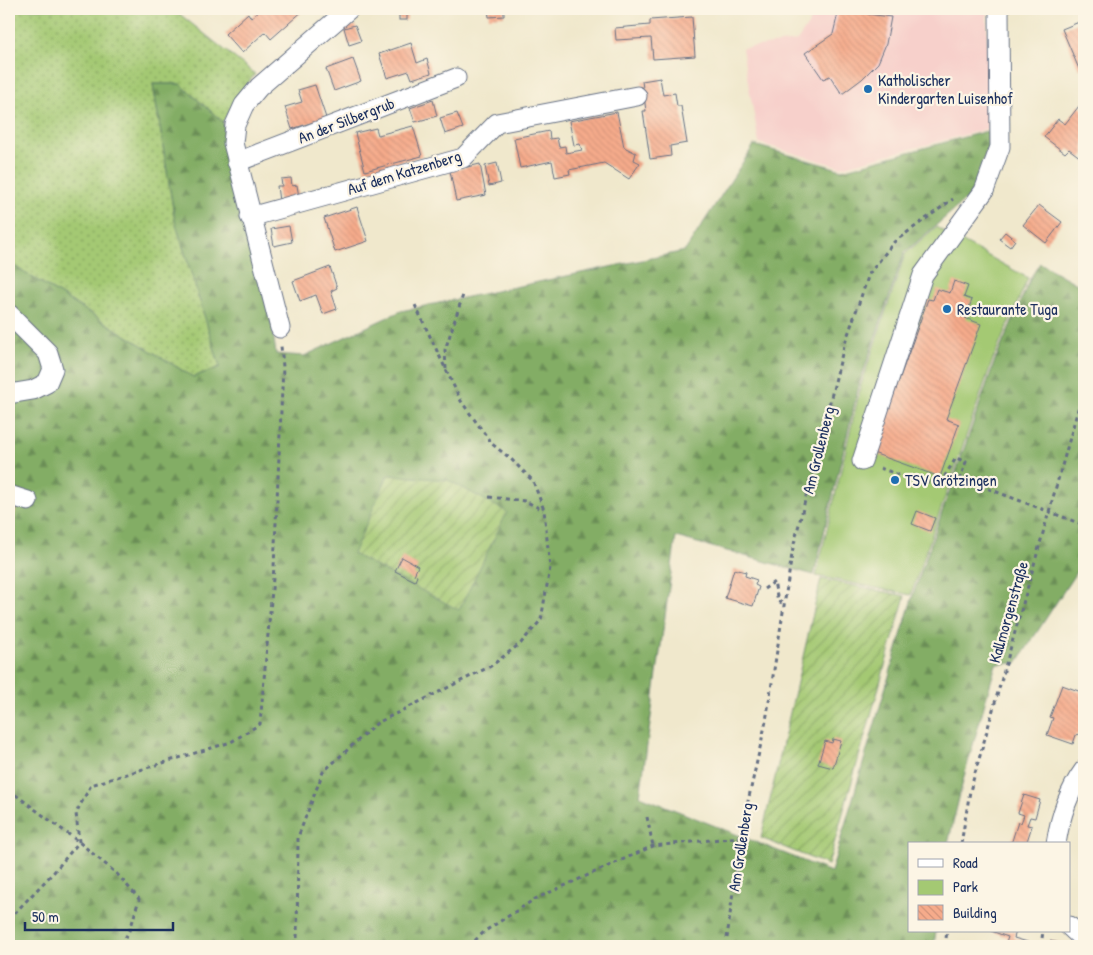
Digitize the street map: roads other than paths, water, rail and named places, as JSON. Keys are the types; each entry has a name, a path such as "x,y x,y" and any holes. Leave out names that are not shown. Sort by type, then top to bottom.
{"street":[{"path":"280,328 232,143 235,125 244,105 259,87 349,9"},
{"path":"862,461 923,274 984,191 1000,147 999,9"},
{"name":"An der Silbergrub","path":"237,162 456,78"},
{"name":"Auf dem Katzenberg","path":"250,217 463,158 497,124 637,96"},
{"path":"9,314 48,353 53,369 46,383 33,390 9,394"},
{"path":"9,495 28,501"},
{"path":"1056,842 1059,822 1074,784 1084,770"},
{"path":"1070,927 1084,940"}],"place":[{"name":"Katholischer Kindergarten Luisenhof","path":"868,89"},
{"name":"Restaurante Tuga","path":"947,309"},
{"name":"TSV Grötzingen","path":"895,480"}]}
